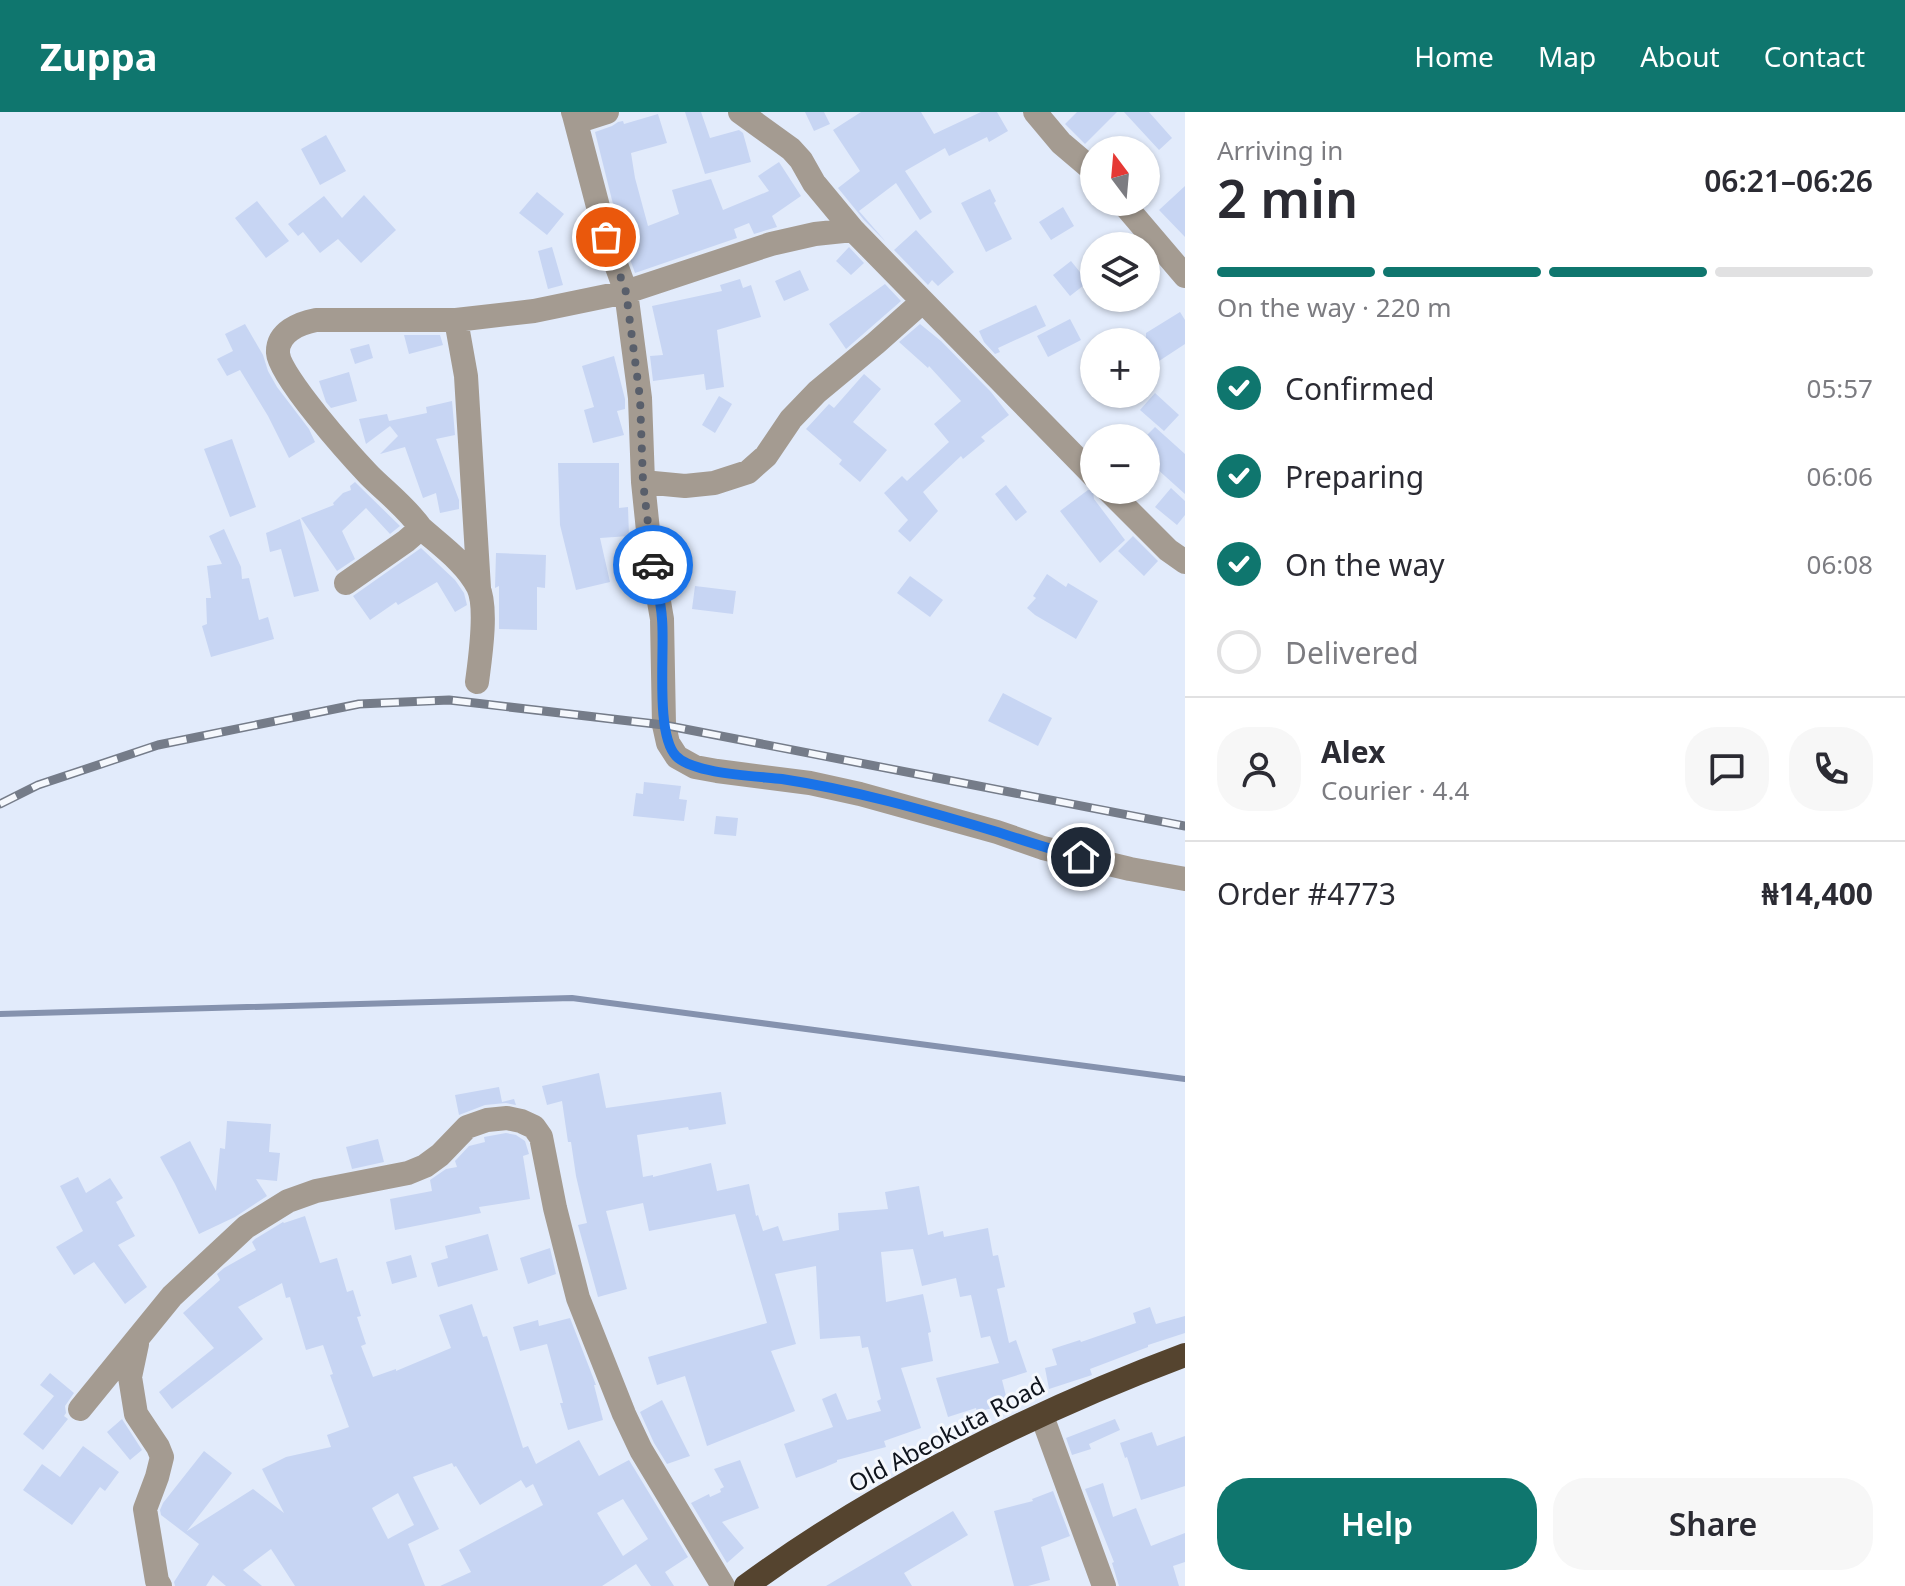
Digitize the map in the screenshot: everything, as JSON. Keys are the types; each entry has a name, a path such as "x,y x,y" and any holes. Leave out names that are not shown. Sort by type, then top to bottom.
{"highway":[{"name":"Old Abeokuta Road","path":"746,1586 841,1523 917,1478 1042,1416 1185,1355"}],"street":[{"path":"574,114 582,120 607,112"},
{"path":"740,112 791,149 814,183 853,230 1080,462"},
{"path":"1035,112 1061,143 1080,159"},
{"path":"574,114 606,237 626,292 640,398 643,482 650,550 662,619 664,725 668,743 677,757 695,767 810,783 860,794 1043,848 1185,879"},
{"path":"1134,216 1185,276"},
{"path":"479,588 460,563 369,475 298,393 283,369 278,353 287,332 303,322 316,320 456,320 534,311 626,292 771,244 815,234 853,230"},
{"path":"643,482 685,486 714,483 748,472 766,456 791,419 817,392 922,302"},
{"path":"456,320 468,398 483,622 477,682"},
{"path":"1122,504 1168,550 1185,562"},
{"path":"346,583 421,528"},
{"path":"80,1409 172,1296 246,1227 288,1201 316,1191 408,1173 425,1166 467,1127 487,1120 507,1118 521,1121 534,1127 541,1137 578,1298 624,1414 641,1450 723,1586"},
{"path":"138,1338 130,1377 136,1414 162,1457 145,1509 160,1586"},
{"path":"1042,1416 1104,1586"}],"building":[{"path":"685,112 701,112 710,138 739,130 743,133 751,162 705,174"},
{"path":"805,112 824,112 830,124 814,131"},
{"path":"861,112 921,112 934,134 981,112 997,112 1008,131 989,142 987,137 949,156 945,148 905,171 932,212 920,220 896,183 859,211 886,242 838,188 860,171 833,130"},
{"path":"1077,112 1117,112 1093,136 1080,136 1080,139 1065,124"},
{"path":"1124,112 1149,112 1172,138 1160,149 1160,136 1146,136"},
{"path":"658,114 667,143 631,153 648,226 679,214 672,190 711,179 723,210 769,191 758,176 779,162 801,196 772,216 777,227 754,234 749,223 734,229 737,238 635,273 627,251 636,248 629,221 618,224 595,132 618,122 623,121 624,124"},
{"path":"326,135 346,171 320,185 301,149"},
{"path":"1185,186 1185,237 1160,211"},
{"path":"990,189 1012,239 986,252 961,203"},
{"path":"537,192 564,214 547,235 519,213"},
{"path":"364,195 396,230 361,263 338,239 320,253 303,232 298,236 288,224 324,196 342,218"},
{"path":"257,201 289,241 266,258 235,218"},
{"path":"1063,207 1074,226 1051,240 1039,222"},
{"path":"916,230 954,272 938,286 932,280 928,285 894,250"},
{"path":"552,247 563,285 548,289 538,251"},
{"path":"849,247 864,263 851,275 836,261"},
{"path":"1071,261 1080,272 1080,288 1070,296 1053,275"},
{"path":"800,270 809,290 784,301 775,281"},
{"path":"740,279 743,288 751,285 761,317 717,330 724,387 706,390 704,374 653,381 650,356 663,355 652,306 722,291 720,285"},
{"path":"885,284 901,301 846,349 829,324"},
{"path":"1036,305 1046,326 998,348 1000,352 995,354 979,331"},
{"path":"1180,312 1185,320 1185,344 1160,360 1160,328 1154,328"},
{"path":"1070,319 1080,341 1048,357 1037,336"},
{"path":"245,324 277,387 309,429 315,442 289,458 240,370 227,376 217,359 233,351 225,334"},
{"path":"920,324 991,392 1009,415 981,437 985,441 963,459 961,456 923,492 938,511 910,542 898,531 908,520 884,493 902,476 907,481 949,442 934,424 961,401 929,366 899,342"},
{"path":"404,335 440,335 443,345 409,354"},
{"path":"369,344 373,358 355,364 350,349"},
{"path":"614,356 625,399 625,409 617,411 624,435 593,443 584,410 594,407 582,366"},
{"path":"349,372 357,401 331,408 319,381"},
{"path":"864,374 881,389 853,422 887,450 860,482 839,464 842,460 806,429 829,404 834,408"},
{"path":"719,396 732,404 715,433 702,425"},
{"path":"1160,398 1179,415 1164,431 1160,424 1140,410 1160,408"},
{"path":"452,401 455,435 436,439 459,500 459,509 440,513 436,493 423,498 405,447 380,454 398,436 390,426 366,444 359,419 387,414 389,421 427,413 426,407"},
{"path":"1160,432 1185,454 1185,494 1160,472"},
{"path":"232,439 256,507 230,517 204,449"},
{"path":"558,463 619,463 619,508 628,507 629,536 600,538 610,582 576,590 560,525"},
{"path":"355,482 400,526 390,534 366,508 342,531 355,559 337,571 301,518 334,505 343,493 351,490 350,486"},
{"path":"1006,485 1027,512 1016,521 995,494"},
{"path":"1171,488 1185,501 1185,515 1177,525 1155,507"},
{"path":"1080,496 1080,504 1098,504 1125,540 1100,563 1060,511"},
{"path":"300,519 319,591 294,597 281,549 270,552 266,533"},
{"path":"224,529 241,567 242,579 249,578 259,620 268,617 274,639 211,657 202,626 207,624 206,598 211,598 207,566 222,564 209,536"},
{"path":"1133,536 1158,561 1144,576 1118,551"},
{"path":"421,548 455,580 464,593 467,605 455,612 437,582 398,605 396,602 370,620 353,596"},
{"path":"496,553 546,555 545,588 537,587 537,630 499,629"},
{"path":"1047,574 1066,587 1068,583 1098,601 1076,639 1027,608 1036,598 1033,596"},
{"path":"910,576 943,600 930,617 897,593"},
{"path":"695,586 736,591 733,614 692,609"},
{"path":"1003,693 1052,718 1038,746 988,721"},
{"path":"644,782 681,786 679,799 687,800 684,821 633,816 636,793 643,794"},
{"path":"716,816 738,818 736,836 714,834"},
{"path":"599,1073 606,1108 721,1092 726,1124 637,1135 643,1177 711,1163 717,1191 749,1184 756,1216 763,1231 778,1226 783,1241 839,1230 838,1213 888,1209 885,1192 919,1186 928,1235 943,1231 944,1237 988,1228 993,1256 998,1255 1005,1287 997,1289 1009,1343 1016,1340 1027,1372 1002,1380 1008,1404 977,1412 976,1408 948,1417 936,1378 999,1363 990,1336 981,1338 971,1295 960,1297 956,1278 922,1286 913,1249 881,1252 886,1302 923,1294 933,1361 901,1368 921,1428 884,1441 886,1447 837,1460 796,1478 784,1444 833,1427 822,1399 836,1393 847,1420 881,1411 868,1347 862,1348 860,1336 820,1339 816,1266 775,1274 796,1344 771,1351 795,1411 707,1446 685,1376 657,1385 648,1357 767,1323 735,1214 649,1231 643,1203 606,1211 627,1289 598,1297 578,1225 587,1223 562,1101 547,1105 542,1086"},
{"path":"499,1087 502,1102 514,1099 516,1105 485,1105 459,1115 455,1095"},
{"path":"227,1121 271,1124 269,1152 280,1153 277,1181 256,1179 267,1196 235,1217 199,1234 160,1157 190,1141 216,1191 220,1148 225,1149"},
{"path":"506,1133 525,1141 529,1154 523,1156 530,1199 479,1207 481,1213 395,1230 390,1199 432,1191 430,1180 446,1169 457,1167 455,1161 469,1146 485,1142 484,1137"},
{"path":"378,1139 384,1162 352,1169 346,1147"},
{"path":"78,1177 86,1193 110,1178 123,1198 116,1202 135,1236 118,1245 147,1287 125,1304 94,1262 74,1275 56,1247 83,1231 60,1186"},
{"path":"305,1216 320,1263 337,1258 347,1292 353,1290 361,1316 357,1317 366,1344 361,1346 373,1377 451,1348 439,1315 472,1304 483,1337 487,1336 523,1448 528,1446 536,1464 579,1440 599,1476 629,1460 688,1557 665,1572 674,1586 651,1586 636,1564 602,1586 440,1586 471,1572 459,1550 543,1505 533,1484 526,1488 521,1480 480,1505 452,1463 413,1477 439,1529 408,1544 425,1586 295,1586 271,1549 243,1570 262,1586 226,1586 213,1575 206,1586 175,1586 174,1582 199,1544 161,1515 160,1510 204,1451 232,1473 187,1531 253,1489 284,1513 262,1469 286,1457 331,1447 327,1435 349,1427 323,1345 306,1350 290,1297 286,1298 282,1283 238,1307 263,1339 172,1409 159,1392 214,1348 183,1313 220,1280 217,1274 256,1250 252,1242 255,1239 284,1223","holes":["398,1493 414,1525 388,1539 372,1508","623,1499 648,1539 623,1556 597,1513"]},
{"path":"488,1234 498,1270 438,1287 431,1263 448,1258 445,1246"},
{"path":"550,1248 556,1274 528,1284 520,1258"},
{"path":"411,1255 417,1277 392,1284 386,1262"},
{"path":"1150,1307 1156,1324 1185,1316 1185,1333 1090,1369 1092,1375 1049,1389 1045,1368 1057,1365 1052,1349 1136,1323 1133,1313"},
{"path":"570,1318 596,1385 603,1420 568,1430 547,1344 520,1351 513,1327 538,1320 539,1326"},
{"path":"50,1373 74,1393 65,1406 64,1416 68,1419 43,1450 23,1434 54,1396 40,1385"},
{"path":"662,1400 690,1456 667,1464 640,1412"},
{"path":"122,1419 142,1450 130,1460 107,1432"},
{"path":"1115,1419 1120,1430 1089,1444 1091,1449 1072,1455 1066,1438"},
{"path":"1152,1432 1157,1446 1185,1436 1185,1486 1141,1500 1120,1443"},
{"path":"83,1446 119,1472 105,1491 100,1487 72,1525 23,1490 42,1464 60,1477"},
{"path":"740,1460 759,1508 722,1522 744,1548 727,1563 691,1503 721,1492 720,1489 724,1487 714,1469"},
{"path":"1103,1483 1113,1517 1136,1508 1151,1546 1185,1533 1185,1562 1173,1566 1179,1586 1119,1586 1114,1562 1085,1489"},
{"path":"1053,1491 1070,1536 1041,1547 1050,1580 1014,1586 994,1511 1033,1501"},
{"path":"953,1511 968,1535 904,1573 912,1586 826,1586"}],"waterway":[{"path":"0,1014 572,998 1185,1079"}],"railway":[{"path":"0,804 38,785 158,745 359,704 449,700 664,725 1185,826"}],"way so far":[{"path":"606,237 626,292 640,398 643,482 653,565"}],"route":[{"path":"653,565 662,619 664,725 668,743 677,757 695,767 810,783 909,806 1081,857"}]}
